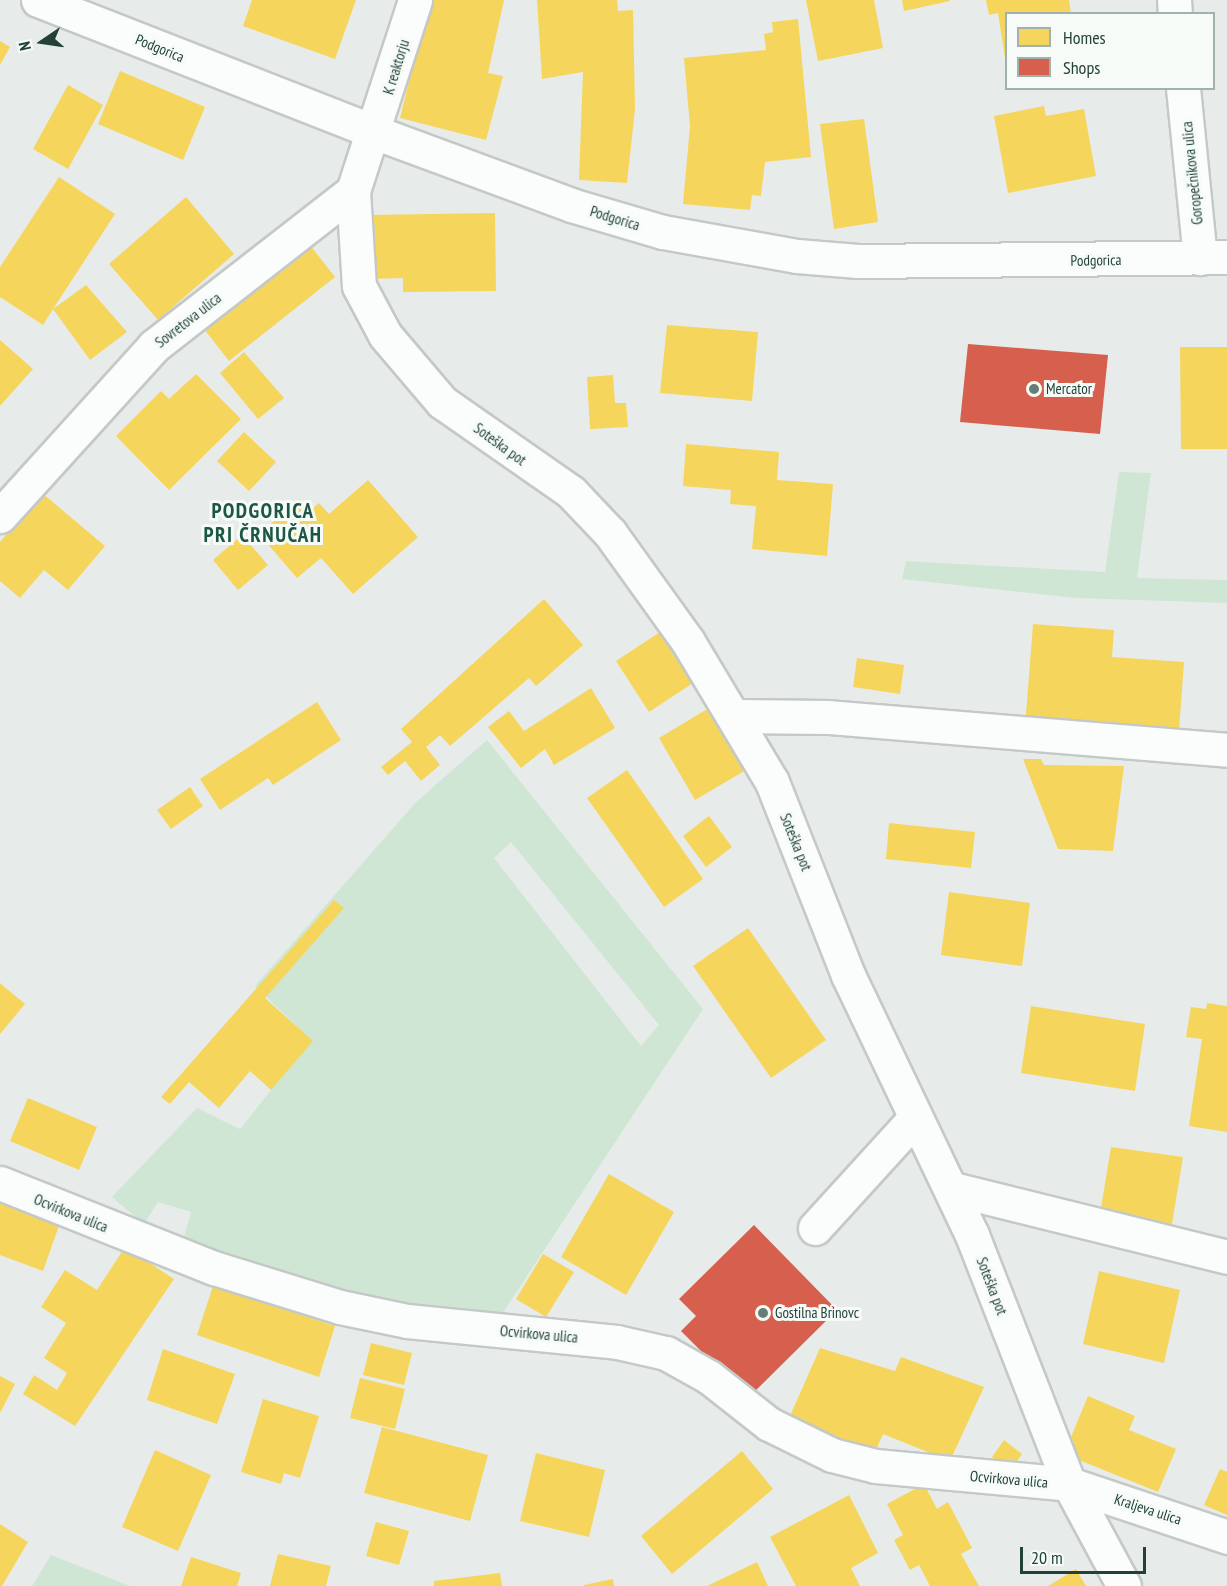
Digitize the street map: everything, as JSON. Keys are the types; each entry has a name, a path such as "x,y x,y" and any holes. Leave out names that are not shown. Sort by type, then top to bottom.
{"street":[{"name":"Podgorica","path":"38,0 374,132 571,205 655,230 774,253 950,262 1214,257"},
{"name":"K reaktorju","path":"374,132 415,0"},
{"name":"Goropečnikova ulica","path":"1183,90 1214,257"},
{"path":"353,191 374,132"},
{"name":"Sovretova ulica","path":"0,516 154,346 353,191"},
{"name":"Soteška pot","path":"353,191 359,286 385,335 442,402 591,512 650,583 735,716 772,782 848,975 915,1118 953,1189 1069,1484 1124,1586"},
{"path":"735,716 828,717 1227,750"},
{"path":"816,1228 915,1118"},
{"name":"Ocvirkova ulica","path":"0,1183 214,1268 340,1307 407,1322 616,1342 666,1353 709,1377 769,1424 832,1455 876,1466 1069,1484"},
{"path":"953,1189 1227,1257"},
{"name":"Kraljeva ulica","path":"1069,1484 1227,1537"}],"green space":[{"path":"1119,472 1151,473 1137,578 1227,580 1227,603 1076,598 902,579 906,561 1105,572"},
{"path":"487,740 703,1009 502,1314 372,1300 183,1240 191,1212 158,1202 144,1224 112,1197 197,1108 240,1129 311,1040 255,986 416,802","holes":["511,842 659,1025 641,1046 494,858"]},
{"path":"51,1555 130,1586 32,1586"}],"building: Homes":[{"path":"252,0 356,0 335,59 243,26"},
{"path":"429,0 504,0 488,73 503,76 486,140 400,118"},
{"path":"537,0 617,0 618,11 633,10 635,109 627,183 579,180 583,72 542,79"},
{"path":"806,0 874,0 883,48 818,61"},
{"path":"902,0 949,0 950,1 904,11"},
{"path":"986,0 1069,0 1071,12 1005,12 1005,58 998,13 989,15"},
{"path":"798,19 811,157 765,162 761,196 752,195 750,210 683,204 690,126 684,58 766,50 764,34 773,32 772,22"},
{"path":"0,41 10,47 0,65"},
{"path":"120,71 205,107 183,160 98,124"},
{"path":"68,85 103,105 68,169 33,149"},
{"path":"1044,106 1046,116 1084,109 1096,176 1008,193 994,116"},
{"path":"864,119 878,222 834,229 820,124"},
{"path":"59,177 115,214 43,325 0,297 0,267"},
{"path":"186,197 234,254 158,320 109,264"},
{"path":"495,213 496,291 403,292 403,278 369,279 368,215"},
{"path":"310,245 335,277 229,361 204,329"},
{"path":"86,285 127,332 90,360 53,309"},
{"path":"667,325 758,332 752,401 660,393"},
{"path":"0,340 33,369 0,406"},
{"path":"1180,347 1227,347 1227,449 1181,449"},
{"path":"244,352 284,398 258,419 220,373"},
{"path":"196,374 241,419 169,490 116,436 161,391 169,399"},
{"path":"613,375 615,403 626,403 628,427 590,429 587,377"},
{"path":"244,432 276,462 249,491 217,461"},
{"path":"686,444 779,452 777,480 833,484 827,556 752,549 756,506 730,504 731,490 683,486"},
{"path":"368,480 418,537 353,594 321,558 297,578 259,534 300,499 311,510 319,503 329,514"},
{"path":"42,493 105,546 68,590 44,570 20,598 0,581 0,542"},
{"path":"242,535 268,565 238,590 213,560"},
{"path":"544,599 583,645 536,686 529,678 450,746 440,735 426,747 440,765 421,781 405,761 388,775 381,767 412,742 401,729"},
{"path":"1033,624 1114,630 1112,657 1184,662 1179,731 1025,727"},
{"path":"660,632 693,683 649,712 616,661"},
{"path":"857,658 904,665 900,694 853,687"},
{"path":"591,688 615,728 554,765 545,749 521,768 488,727 509,711 524,731"},
{"path":"317,702 341,740 273,785 268,778 220,810 200,779"},
{"path":"709,708 746,770 695,800 659,738"},
{"path":"1023,759 1041,759 1044,765 1124,766 1113,851 1058,849"},
{"path":"627,770 703,879 664,907 587,798"},
{"path":"190,787 203,806 171,829 157,810"},
{"path":"709,816 732,847 706,867 683,836"},
{"path":"889,823 975,832 971,868 886,859"},
{"path":"949,892 1030,903 1022,966 941,955"},
{"path":"334,900 344,908 265,998 313,1041 271,1090 250,1071 219,1108 189,1082 170,1104 161,1097"},
{"path":"748,928 826,1040 771,1078 693,966"},
{"path":"0,983 25,1004 0,1034"},
{"path":"1207,1003 1227,1006 1227,1132 1189,1126 1202,1039 1186,1037 1191,1007 1206,1009"},
{"path":"1031,1006 1145,1024 1135,1091 1021,1073"},
{"path":"28,1098 97,1127 79,1170 10,1141"},
{"path":"1111,1147 1183,1157 1172,1224 1100,1214"},
{"path":"609,1174 674,1212 626,1295 561,1257"},
{"path":"0,1191 61,1220 43,1271 0,1255"},
{"path":"125,1247 174,1279 75,1426 23,1394 34,1375 57,1390 67,1373 44,1358 66,1323 41,1307 65,1270 97,1290"},
{"path":"543,1254 574,1272 546,1317 516,1299"},
{"path":"1099,1271 1180,1290 1164,1363 1083,1344"},
{"path":"213,1286 335,1326 319,1377 197,1335"},
{"path":"371,1343 412,1353 404,1385 363,1375"},
{"path":"820,1348 895,1371 901,1357 984,1387 950,1461 883,1434 874,1454 790,1416"},
{"path":"163,1349 235,1374 217,1424 147,1400"},
{"path":"0,1376 15,1384 0,1413"},
{"path":"360,1378 405,1389 395,1429 350,1418"},
{"path":"1088,1396 1135,1416 1129,1430 1176,1449 1158,1492 1064,1454"},
{"path":"263,1399 319,1416 300,1478 284,1473 281,1484 241,1472"},
{"path":"382,1427 488,1455 470,1521 364,1493"},
{"path":"1004,1440 1022,1454 1011,1470 992,1457"},
{"path":"155,1450 211,1475 178,1551 122,1527"},
{"path":"742,1451 773,1489 672,1574 641,1536"},
{"path":"536,1453 605,1470 589,1537 520,1521"},
{"path":"1220,1469 1227,1472 1227,1515 1204,1505"},
{"path":"924,1484 937,1509 948,1502 972,1548 961,1554 979,1586 930,1586 919,1565 910,1570 894,1540 903,1535 887,1504"},
{"path":"849,1495 878,1553 851,1568 860,1586 796,1586 770,1537"},
{"path":"376,1522 409,1531 399,1565 366,1556"},
{"path":"0,1524 28,1542 2,1586 0,1586"},
{"path":"278,1554 331,1566 326,1586 270,1586"},
{"path":"191,1557 241,1573 237,1586 181,1586"},
{"path":"757,1562 768,1586 707,1586"},
{"path":"1076,1569 1086,1586 1048,1586"},
{"path":"500,1573 502,1586 434,1586 434,1581"},
{"path":"613,1579 614,1586 584,1586 584,1585"}],"building: Shops":[{"name":"Mercator","path":"968,344 1108,355 1100,434 960,422"},
{"name":"Gostilna Brinovc","path":"754,1225 837,1310 748,1398 681,1331 696,1316 679,1299"}],"place":[{"name":"Mercator","path":"1034,389"},
{"name":"Gostilna Brinovc","path":"763,1313"}],"district":[{"name":"PODGORICA PRI ČRNUČAH","path":"263,523"}]}
